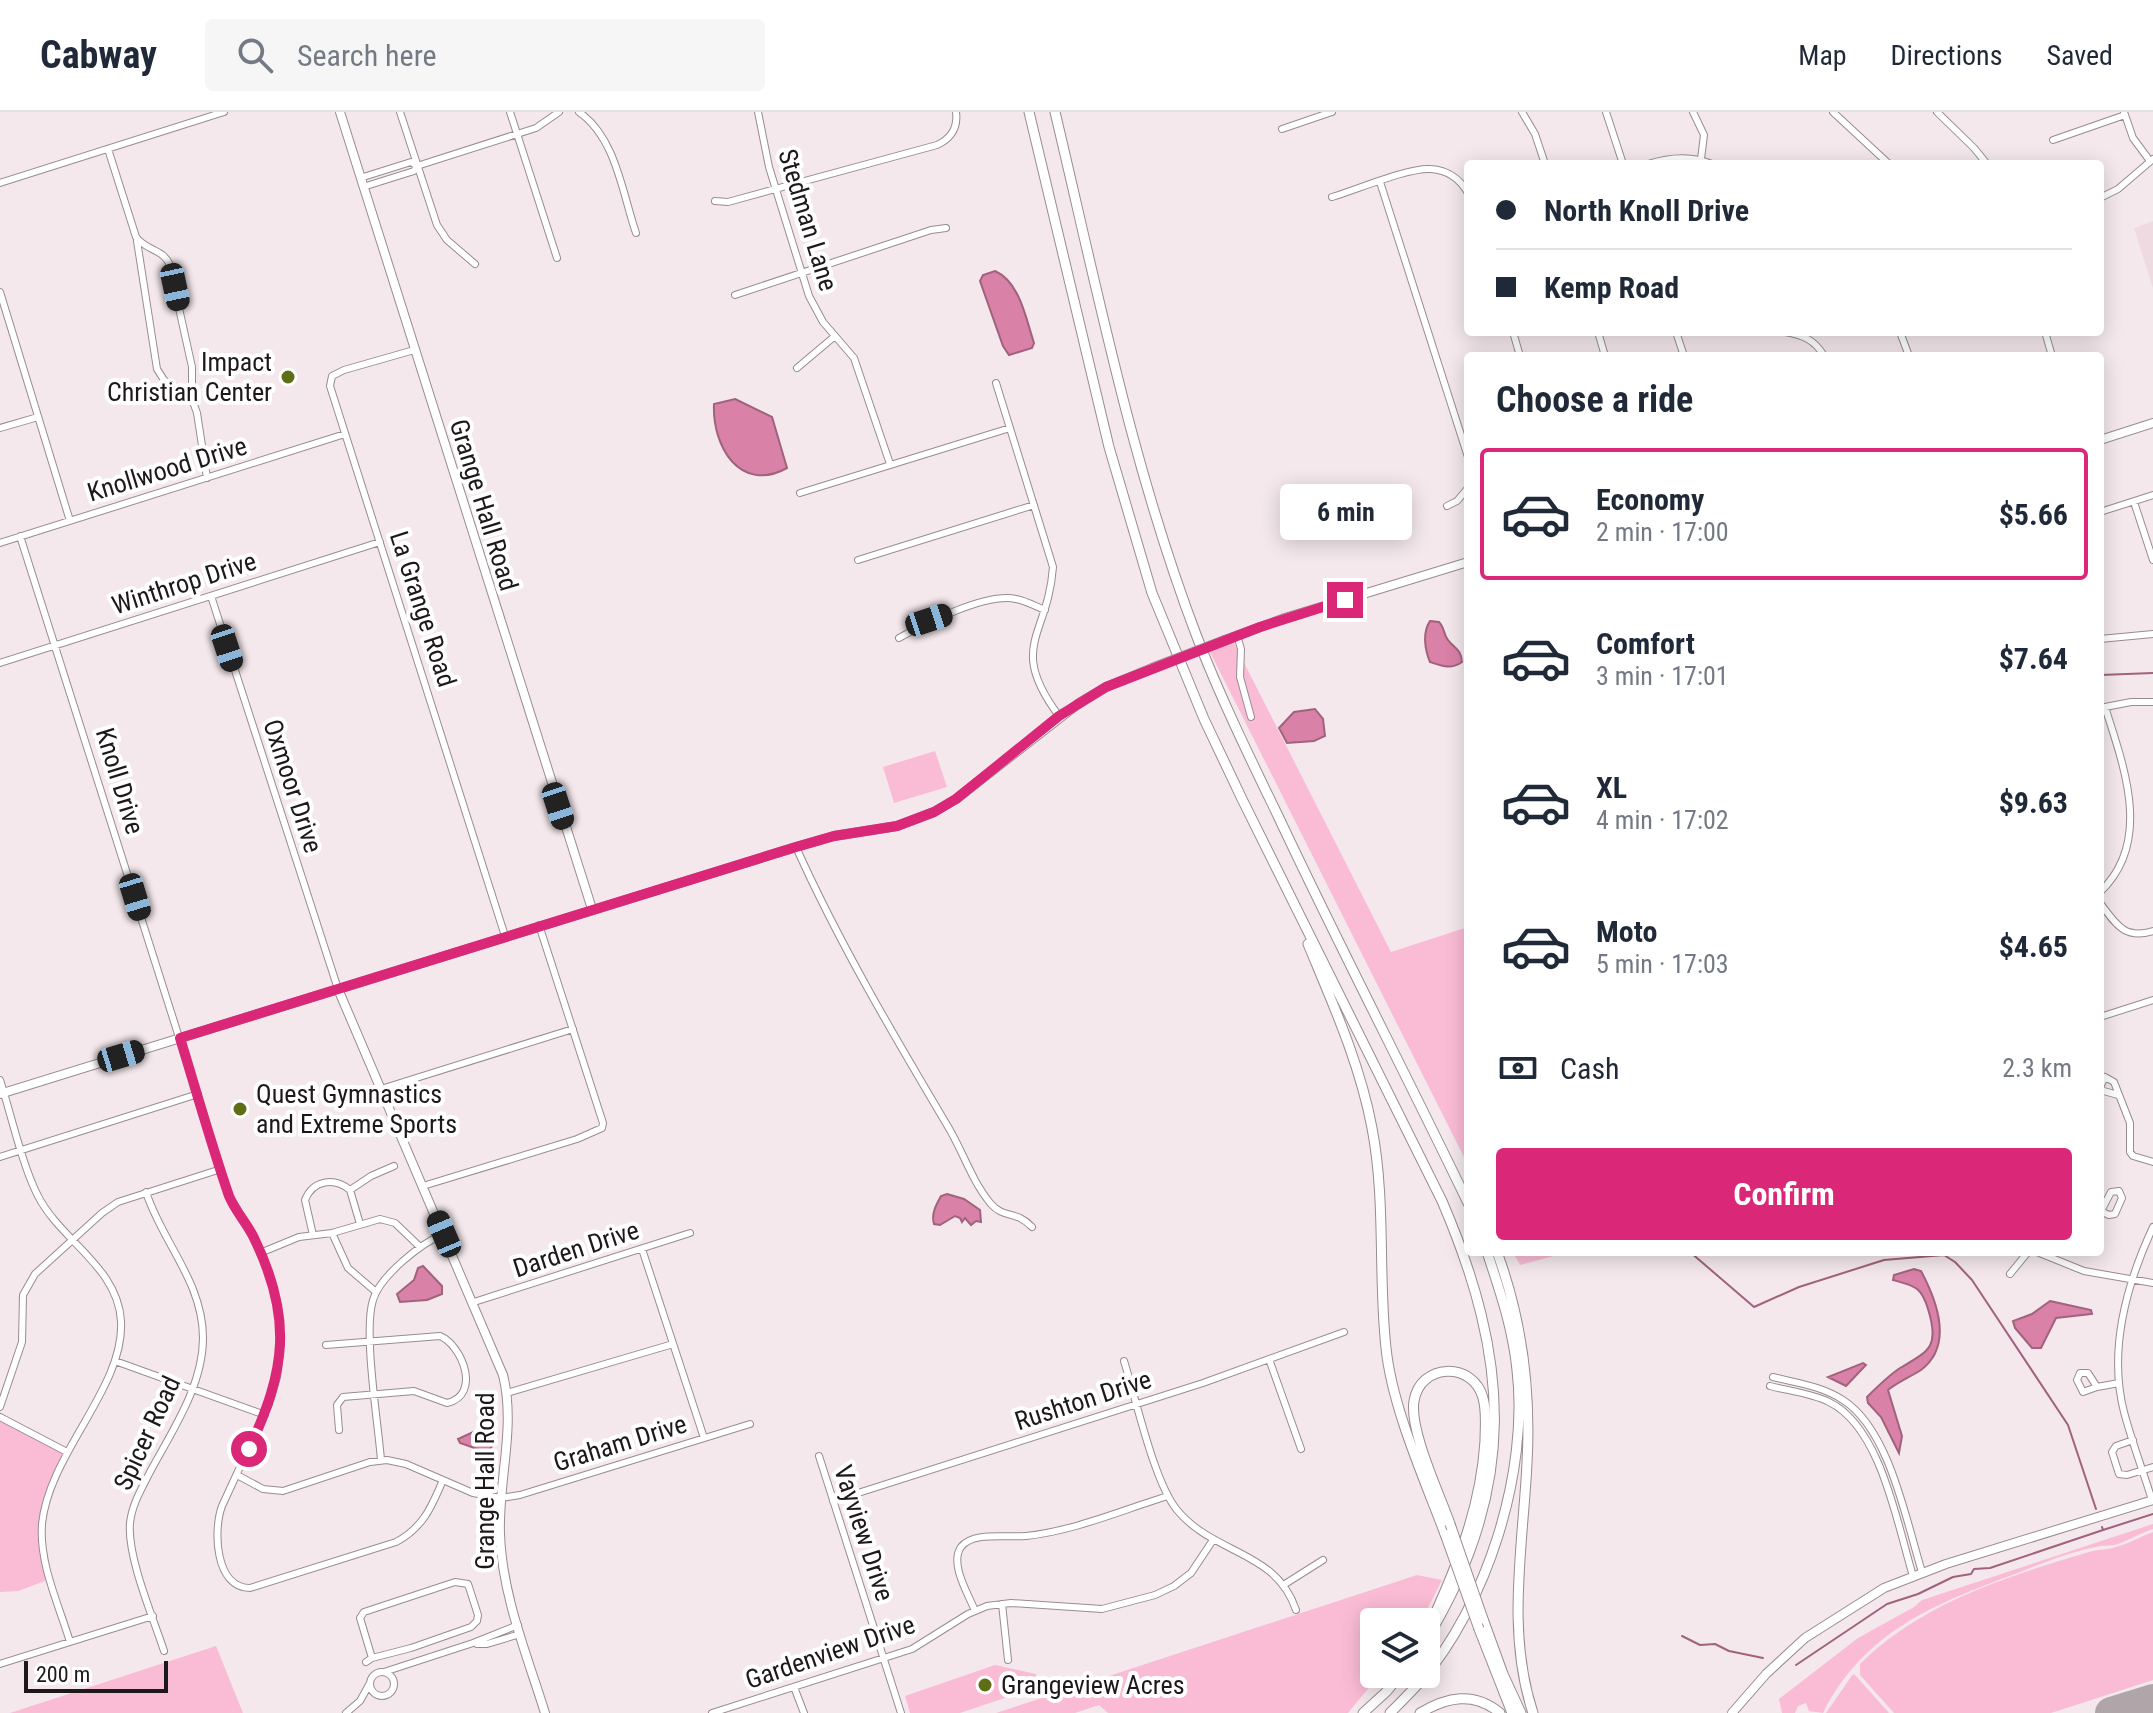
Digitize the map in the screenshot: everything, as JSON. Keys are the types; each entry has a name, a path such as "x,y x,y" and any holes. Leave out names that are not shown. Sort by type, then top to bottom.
{"highway":[{"path":"1029,112 1109,447 1152,593 1204,719 1442,1201 1464,1256"},
{"path":"1055,112 1137,458 1197,638 1235,727 1334,934 1464,1195"},
{"path":"1283,881 1348,1042 1368,1107 1379,1179 1384,1331 1389,1367 1405,1423 1521,1713"},
{"path":"1439,1143 1464,1183"},
{"path":"1440,1614 1458,1580 1471,1545 1490,1479 1494,1442 1495,1396 1490,1343 1464,1256"},
{"path":"1390,1713 1421,1681 1469,1608 1494,1549 1507,1504 1515,1456 1518,1372 1510,1322 1488,1256"},
{"path":"1498,1256 1516,1311 1526,1374 1527,1460 1517,1613 1521,1661 1533,1713"},
{"path":"1436,1608 1448,1584 1467,1538 1484,1452 1482,1393 1468,1376 1448,1371 1433,1374 1422,1383 1415,1396 1414,1411 1421,1443 1448,1529 1479,1629 1512,1713"},
{"path":"1363,1713 1389,1688"},
{"path":"1420,1713 1444,1701 1460,1698 1482,1702 1500,1713"}],"main road":[{"name":"Grange Hall Road","path":"340,112 592,909"},
{"path":"2104,439 2153,423"},
{"path":"2,1093 796,847 834,836 897,826 934,812 956,799 1059,716 1106,687 1237,635 1464,563"},
{"name":"Grange Hall Road","path":"338,989 502,1369 507,1393 501,1498 502,1563 545,1713"},
{"path":"1732,1713 1766,1674 1805,1638 1866,1598 1917,1574 2153,1500"}],"street":[{"path":"0,183 224,112"},
{"path":"400,112 441,233 475,264"},
{"path":"510,112 557,258"},
{"path":"417,166 541,125 559,112"},
{"path":"579,112 596,126 606,143 636,233"},
{"name":"Stedman Lane","path":"758,112 775,188 814,309 854,358 860,370 890,464"},
{"path":"715,201 728,202 937,145 954,130 956,112"},
{"path":"1282,129 1332,112"},
{"path":"1522,112 1535,134 1544,160"},
{"path":"1606,112 1622,160"},
{"path":"1663,160 1701,159 1704,135 1693,112"},
{"path":"1833,112 1885,160"},
{"path":"1937,112 1984,160"},
{"path":"2053,140 2124,113 2133,138 2152,160 2118,189 2104,196"},
{"path":"108,149 136,237 157,369 164,380 192,399"},
{"path":"362,183 411,162 417,166"},
{"path":"1332,197 1422,169 1444,172 1458,180 1464,188"},
{"path":"1380,182 1464,444"},
{"path":"735,295 931,230 946,228"},
{"path":"136,237 141,244 165,256 169,263 192,367 192,399 207,478"},
{"path":"0,292 70,521"},
{"path":"797,368 835,336"},
{"path":"1799,336 1819,347 1822,352"},
{"name":"La Grange Road","path":"414,350 344,370 332,376 330,386 505,936"},
{"path":"996,383 1053,567 1045,610 1035,634 1033,661 1039,686 1059,716"},
{"path":"0,428 38,417"},
{"path":"800,493 1010,428"},
{"name":"Knollwood Drive","path":"0,543 345,434"},
{"path":"1447,506 1464,493"},
{"path":"2104,511 2153,495"},
{"path":"2134,502 2153,560"},
{"path":"858,560 1034,505"},
{"name":"Knoll Drive","path":"20,536 221,1169 233,1204 252,1234 276,1296 280,1328 277,1377 265,1415 220,1511 216,1535 226,1575 240,1587 253,1587 404,1538 425,1518 443,1480"},
{"name":"Winthrop Drive","path":"0,663 380,542"},
{"name":"Oxmoor Drive","path":"211,596 338,989"},
{"path":"899,638 929,620 996,598 1016,599 1045,610"},
{"path":"2104,639 2153,634"},
{"path":"1237,635 1241,649 1240,677 1251,717"},
{"path":"2104,708 2131,702 2153,702"},
{"path":"2104,714 2130,787 2134,815 2127,853 2118,871 2104,887"},
{"path":"796,847 850,958 952,1132 974,1181 997,1210 1019,1215 1032,1227"},
{"path":"2104,907 2126,931 2140,934 2153,931"},
{"path":"423,1186 602,1128 603,1123 539,925"},
{"path":"2104,1016 2153,1000"},
{"path":"381,1089 573,1029"},
{"path":"2104,1079 2114,1082 2130,1123 2130,1152 2152,1163"},
{"path":"0,1080 38,1196 50,1215 102,1272 115,1294 121,1329 115,1361 67,1452 46,1502 42,1533 45,1559 70,1642"},
{"path":"2104,1090 2118,1095"},
{"path":"0,1157 198,1094"},
{"path":"350,1190 394,1166"},
{"path":"0,1407 22,1342 25,1291 35,1274 111,1206 221,1169"},
{"path":"313,1235 305,1200 309,1191 317,1185 329,1182 341,1184 350,1190 360,1224"},
{"name":"Spicer Road","path":"146,1192 155,1218 185,1268 200,1312 203,1347 192,1388 138,1496 131,1517 132,1546 164,1651"},
{"path":"260,1253 299,1237 332,1233 380,1219 395,1223 419,1246"},
{"path":"2153,1227 2121,1324 2118,1352 2124,1411 2153,1500"},
{"path":"332,1233 348,1268 376,1292"},
{"name":"Darden Drive","path":"474,1302 690,1233"},
{"path":"381,1460 370,1314 376,1292 419,1246 444,1234"},
{"path":"642,1249 704,1438"},
{"path":"2010,1274 2025,1256"},
{"path":"2047,1256 2084,1271 2153,1283"},
{"name":"Rushton Drive","path":"833,1501 1137,1405 1344,1332"},
{"path":"326,1345 444,1337 454,1347 466,1377 463,1394 451,1403 442,1403 414,1391 340,1399 337,1405 339,1430"},
{"path":"507,1393 673,1344"},
{"path":"1269,1359 1301,1449"},
{"path":"115,1361 265,1415"},
{"path":"1124,1361 1168,1496 1189,1523 1213,1540 1269,1569 1285,1584 1296,1610"},
{"path":"1773,1377 1829,1392 1845,1401 1871,1426 1886,1456 1917,1574"},
{"path":"2097,1387 2119,1383"},
{"path":"1770,1386 1820,1397 1847,1413 1857,1424 1877,1458 1917,1574"},
{"path":"0,1417 67,1452"},
{"name":"Graham Drive","path":"501,1498 520,1495 750,1424"},
{"path":"2133,1440 2116,1446 2112,1455 2121,1475 2153,1467"},
{"name":"Vayview Drive","path":"819,1456 901,1713"},
{"path":"237,1475 263,1489 283,1491 381,1460 406,1464 473,1493 501,1498"},
{"path":"975,1611 957,1562 959,1551 967,1542 1052,1531 1168,1496"},
{"name":"Gardenview Drive","path":"712,1713 923,1644 975,1611 1002,1604 1083,1609 1137,1602 1183,1580 1197,1566 1213,1540"},
{"path":"1285,1584 1323,1560"},
{"path":"455,1582 468,1584 478,1615 471,1627 369,1660 360,1618 364,1612 455,1582"},
{"path":"1002,1604 1008,1660"},
{"path":"0,1663 153,1616"},
{"path":"360,1701 373,1676 519,1629"},
{"path":"346,1713 360,1701 376,1694 387,1694 409,1666"},
{"path":"384,1672 391,1677 393,1684"},
{"path":"370,1683 376,1694"},
{"path":"794,1687 804,1713"}],"shaded area":[{"path":"2153,221 2153,288 2134,228"},
{"path":"995,271 1004,276 1016,292 1034,343 1032,348 1009,355 1003,346 980,281 983,275"},
{"path":"735,399 772,417 787,468 755,475 732,462 718,435 714,404"},
{"path":"1430,621 1441,624 1462,662 1450,667 1430,662 1425,642"},
{"path":"1233,641 1391,952 1464,928 1464,1157 1210,652"},
{"path":"1315,709 1323,719 1325,736 1314,741 1287,743 1279,728 1294,712"},
{"path":"935,751 947,787 894,803 883,767"},
{"path":"947,1194 964,1199 980,1210 981,1222 971,1225 965,1218 962,1222 955,1216 940,1225 934,1224 936,1206 941,1196"},
{"path":"1515,1256 1553,1256 1520,1265"},
{"path":"423,1266 442,1286 442,1294 427,1300 400,1302 397,1294 414,1280 418,1268"},
{"path":"1914,1269 1921,1271 1932,1296 1940,1336 1931,1360 1921,1370 1888,1390 1902,1436 1899,1453 1867,1397 1891,1374 1925,1352 1932,1340 1931,1322 1923,1296 1911,1286 1893,1280 1894,1275"},
{"path":"2050,1301 2091,1310 2092,1314 2056,1318 2041,1348 2032,1348 2013,1321 2032,1314"},
{"path":"1863,1363 1866,1365 1846,1386 1828,1377"},
{"path":"0,1417 67,1452 43,1516 47,1567 45,1581 18,1591 0,1592"},
{"path":"487,1421 492,1425 493,1445 489,1450 460,1443 458,1439 482,1428"},
{"path":"2153,1524 2153,1529 2122,1542 2055,1559 1929,1610 1880,1641 1859,1661 1823,1713 1809,1711 1806,1703 1798,1706 1795,1713 1782,1713 1779,1699 1858,1638 1922,1600"},
{"path":"2153,1532 2153,1680 2051,1713 1894,1713 1860,1675 1860,1664 1884,1643 1938,1608 2028,1571 2116,1547"},
{"path":"1417,1575 1442,1580 1428,1608 1360,1608 1360,1688 1369,1688 1348,1713 1108,1713 1099,1705 1075,1713 996,1713"},
{"path":"216,1646 243,1713 10,1713"},
{"name":"Grangeview Acres","path":"995,1665 1036,1674 1037,1687 960,1713 910,1713 905,1696"},
{"path":"1853,1674 1856,1676 1889,1713 1826,1713"}],"waterway":[{"path":"2104,675 2153,673"},
{"path":"1695,1256 1754,1307 1799,1287 1884,1260 1932,1256"},
{"path":"1946,1256 1972,1280 2068,1425 2096,1509"},
{"path":"2102,1527 2103,1530 2153,1514"},
{"path":"1796,1665 1887,1604 1918,1594 1953,1577 1971,1574 1974,1569 1990,1568 2103,1530"},
{"path":"1682,1636 1700,1645 1715,1644 1729,1651 1763,1658"}],"runway":[{"path":"2111,1713 2153,1700"}],"place":[{"name":"Impact Christian Center","path":"288,377"},
{"name":"Quest Gymnastics and Extreme Sports","path":"240,1109"},
{"name":"Grangeview Acres","path":"985,1685"}],"route":[{"path":"249,1449 277,1377 281,1341 279,1313 271,1278 252,1234 229,1195 180,1038 796,847 834,836 909,823 946,806 1059,716 1106,687 1260,627 1345,600"}]}
